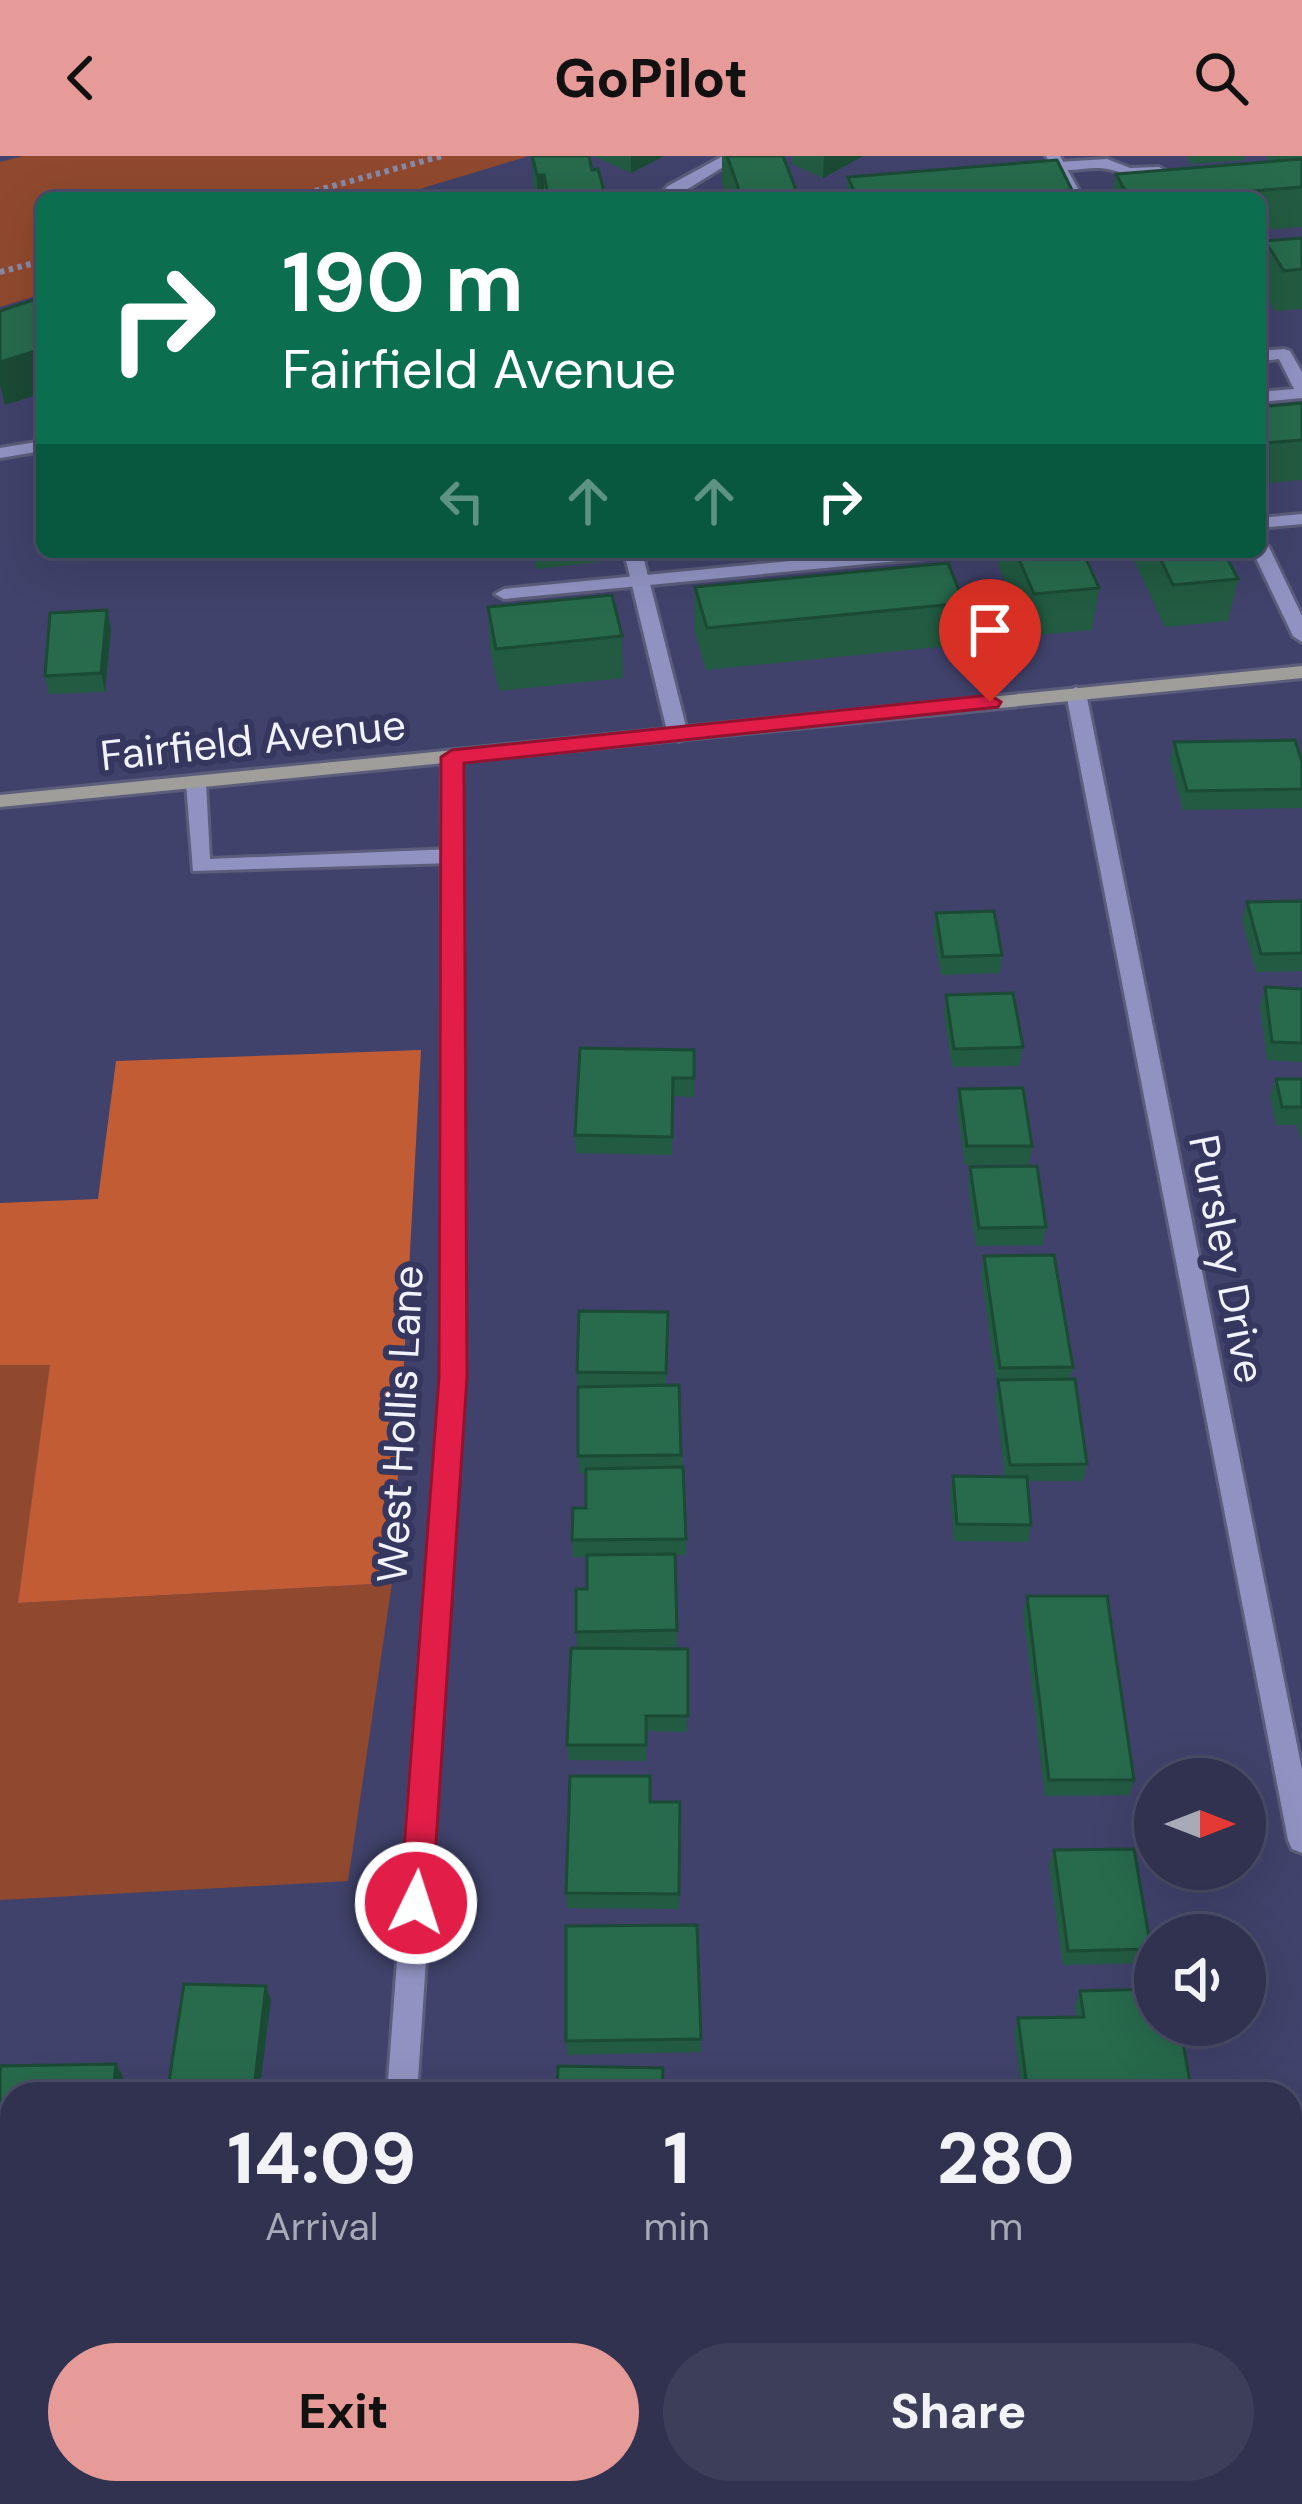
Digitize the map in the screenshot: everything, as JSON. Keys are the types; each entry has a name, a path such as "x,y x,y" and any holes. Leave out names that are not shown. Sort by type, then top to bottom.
{"main road":[{"name":"Fairfield Avenue","path":"0,801 1302,672"}],"street":[{"path":"675,192 734,156"},
{"path":"1072,192 1056,161 1109,159 1128,173 1175,170"},
{"path":"1266,356 1284,354 1302,390 1266,396"},
{"path":"0,453 36,447"},
{"path":"1266,522 1302,519"},
{"path":"634,558 678,734"},
{"path":"504,594 879,558"},
{"path":"1265,558 1302,636"},
{"name":"Pursley Drive","path":"1076,693 1302,1840"},
{"name":"West Hollis Lane","path":"403,2082 453,1377 452,757"},
{"path":"196,783 200,866 453,856"}],"path":[{"path":"311,192 442,156"},
{"path":"0,272 36,263"}],"shaded area":[{"path":"23,156 529,156 410,192 36,192 36,296 0,307 0,162"},
{"path":"421,1050 392,1583 18,1603 50,1365 0,1365 0,1203 98,1199 116,1061"},
{"path":"51,1364 18,1603 392,1583 348,1881 0,1900 0,1365"}],"building":[{"path":"532,156 589,156 604,192 548,192 544,175 537,175"},
{"path":"727,156 783,156 797,192 740,192"},
{"path":"1302,159 1302,187 1126,192 1116,174"},
{"path":"1057,160 1072,190 854,192 848,177"},
{"path":"1302,238 1302,269 1284,271 1266,241"},
{"path":"36,299 36,351 0,362 0,311"},
{"path":"1302,403 1302,440 1266,443 1266,406"},
{"path":"1019,558 1086,558 1099,588 1034,594"},
{"path":"1160,558 1227,558 1238,579 1173,585"},
{"path":"948,563 964,603 707,628 695,587"},
{"path":"612,595 622,636 496,649 488,607"},
{"path":"107,610 101,673 45,676 50,613"},
{"path":"1295,740 1302,762 1302,789 1187,791 1174,742"},
{"path":"1302,901 1302,953 1261,954 1247,902"},
{"path":"994,911 1002,955 943,957 936,913"},
{"path":"1265,987 1302,989 1302,1043 1272,1042"},
{"path":"1013,993 1023,1047 954,1049 946,995"},
{"path":"580,1048 694,1050 694,1078 673,1078 672,1137 575,1135"},
{"path":"1276,1079 1302,1079 1302,1107 1282,1107"},
{"path":"1023,1088 1032,1146 967,1146 959,1089"},
{"path":"1037,1166 1046,1227 979,1228 970,1167"},
{"path":"1054,1255 1073,1367 1000,1368 984,1256"},
{"path":"579,1311 668,1312 666,1373 577,1372"},
{"path":"1075,1379 1087,1464 1010,1465 998,1380"},
{"path":"679,1385 681,1455 578,1456 578,1387"},
{"path":"683,1467 686,1539 572,1540 573,1508 586,1508 586,1469"},
{"path":"953,1476 1027,1477 1031,1525 957,1524"},
{"path":"675,1554 677,1630 576,1632 576,1589 587,1589 587,1555"},
{"path":"1027,1596 1107,1596 1134,1780 1049,1780"},
{"path":"571,1648 688,1649 688,1716 646,1716 646,1745 567,1745"},
{"path":"570,1776 650,1776 650,1802 680,1802 679,1894 566,1893"},
{"path":"1134,1849 1134,1890 1141,1890 1145,1914 1134,1914 1134,1949 1068,1951 1054,1850"},
{"path":"697,1925 701,2039 566,2041 566,1926"},
{"path":"184,1984 266,1986 255,2082 169,2082"},
{"path":"1134,1990 1134,2046 1184,2046 1190,2082 1026,2082 1018,2018 1084,2017 1080,1991"},
{"path":"116,2064 114,2082 0,2082 0,2066"},
{"path":"558,2066 663,2068 662,2082 557,2082"}],"route":[{"path":"416,1903 453,1377 452,757 990,702"}]}
